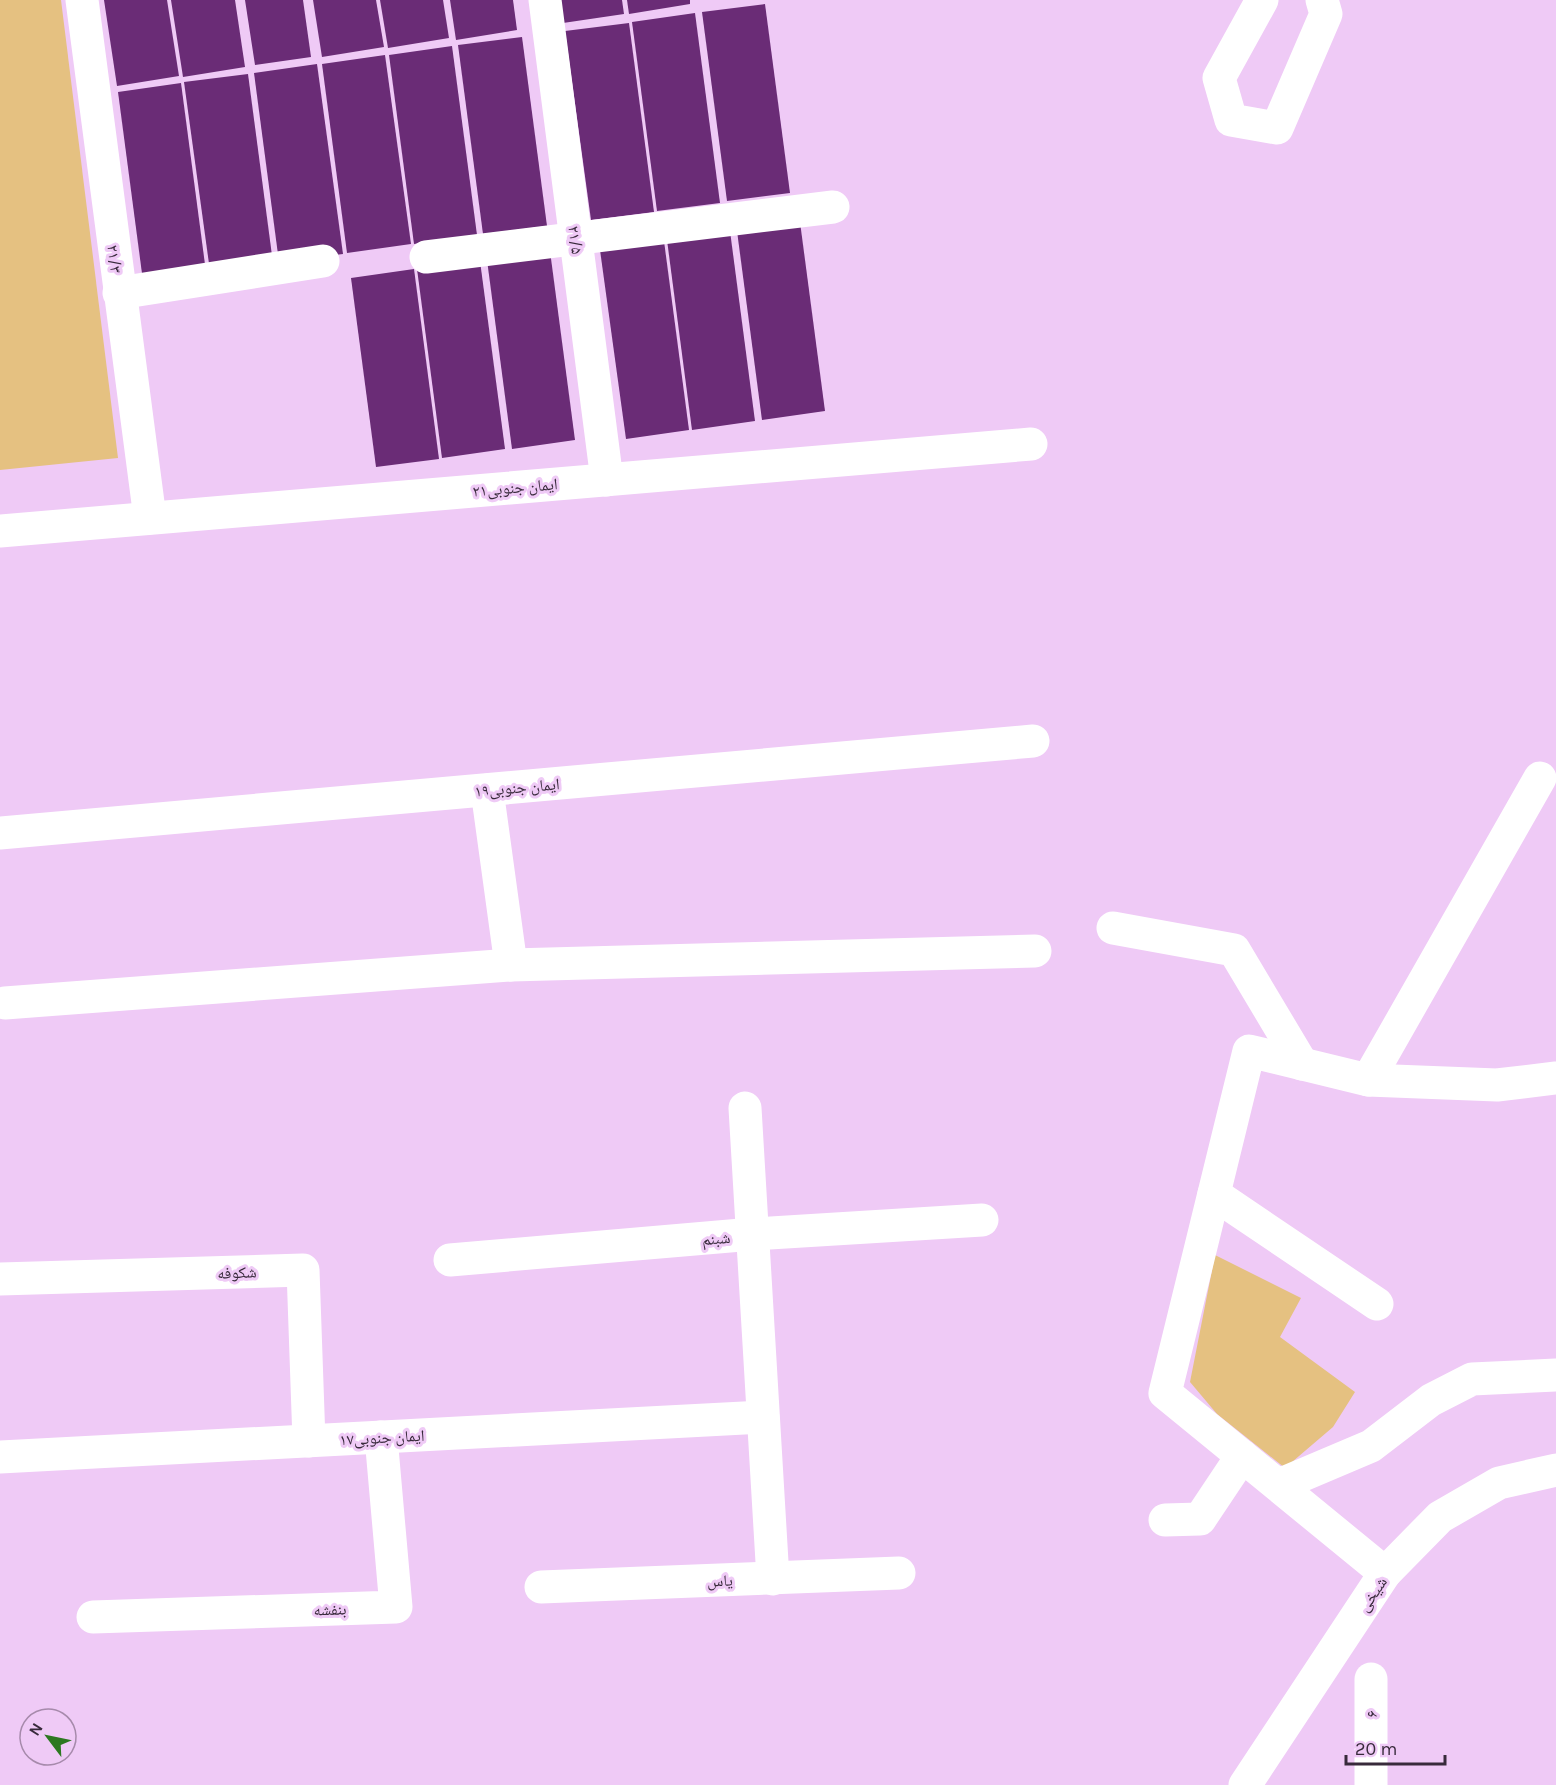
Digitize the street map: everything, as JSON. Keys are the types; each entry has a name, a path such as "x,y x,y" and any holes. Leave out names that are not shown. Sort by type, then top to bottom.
{"street":[{"name":"۲۱/۳","path":"82,0 150,518"},
{"name":"۲۱/۵","path":"545,0 607,480"},
{"path":"1262,0 1219,78 1231,120 1277,128 1326,14 1322,0"},
{"path":"426,256 833,207"},
{"path":"119,293 323,261"},
{"name":"ایمان جنوبی۲۱","path":"0,531 1031,444"},
{"name":"ایمان جنوبی۱۹","path":"0,833 1033,741"},
{"path":"1368,1080 1540,778"},
{"path":"487,790 511,965"},
{"path":"1113,928 1234,950 1302,1064"},
{"path":"5,1003 511,965 1035,951"},
{"path":"1385,1573 1165,1393 1249,1051 1368,1080 1497,1085 1556,1078"},
{"path":"745,1108 773,1579"},
{"path":"1214,1194 1377,1304"},
{"name":"شبنم","path":"450,1260 753,1234 982,1220"},
{"name":"شکوفه","path":"0,1280 303,1270 309,1441"},
{"path":"1279,1485 1371,1446 1431,1400 1472,1379 1556,1375"},
{"name":"ایمان جنوبی۱۷","path":"0,1457 763,1417"},
{"name":"بنفشه","path":"93,1617 396,1607 381,1437"},
{"path":"1165,1520 1200,1519 1242,1456"},
{"name":"شیخی","path":"1245,1785 1385,1573 1440,1516 1499,1483 1556,1470"},
{"name":"یاس","path":"541,1587 898,1573"},
{"name":"۶","path":"1371,1680 1371,1785"}],"shaded area":[{"path":"0,0 61,0 118,458 0,470"},
{"path":"1215,1255 1301,1298 1280,1337 1355,1392 1333,1427 1285,1468 1217,1414 1190,1382"}],"building":[{"path":"104,0 167,0 179,76 117,86"},
{"path":"171,0 235,0 245,67 183,77"},
{"path":"245,0 303,0 311,57 255,65"},
{"path":"313,0 376,0 384,47 322,57"},
{"path":"380,0 443,0 449,38 388,48"},
{"path":"450,0 513,0 517,30 456,40"},
{"path":"559,0 622,0 624,14 563,23"},
{"path":"627,0 690,0 690,4 629,14"},
{"path":"765,4 790,193 727,201 702,12"},
{"path":"695,13 720,203 657,211 632,22"},
{"path":"629,23 654,212 591,220 565,31"},
{"path":"522,37 547,226 483,234 458,45"},
{"path":"452,46 477,235 414,244 389,55"},
{"path":"385,55 411,244 347,253 322,64"},
{"path":"317,64 343,254 279,262 254,73"},
{"path":"248,74 273,263 210,271 184,82"},
{"path":"181,83 206,272 143,281 118,92"},
{"path":"800,222 825,411 762,420 737,231"},
{"path":"730,231 755,421 692,430 667,240"},
{"path":"664,241 689,430 626,439 600,250"},
{"path":"550,251 575,440 512,449 487,260"},
{"path":"480,261 505,449 442,458 417,269"},
{"path":"414,269 439,459 376,467 351,278"}]}
